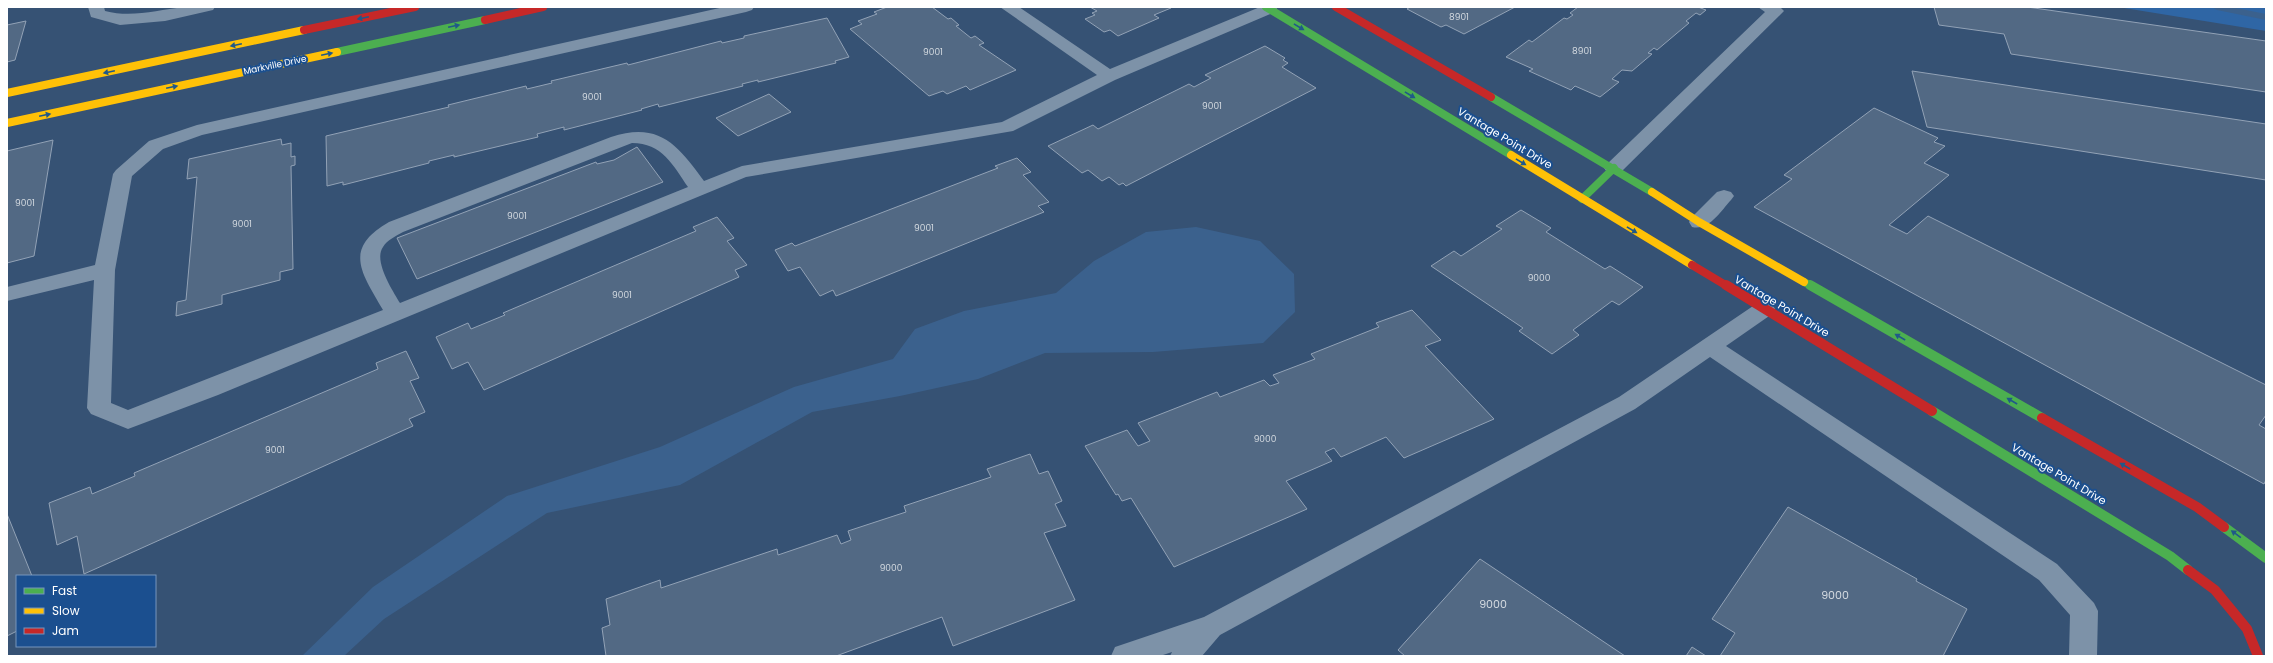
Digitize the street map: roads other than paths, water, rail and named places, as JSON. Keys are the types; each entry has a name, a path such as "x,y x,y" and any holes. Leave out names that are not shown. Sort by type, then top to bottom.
{"street":[{"path":"7,93 415,7"},
{"name":"Markville Drive","path":"7,123 543,7"},
{"path":"1336,7 1614,168 1699,222 2197,507 2266,558"},
{"name":"Vantage Point Drive","path":"1267,8 2170,556 2215,590 2247,629 2258,656"},
{"path":"1582,199 1614,168"},
{"path":"2247,629 2260,629"}],"lane":[{"path":"96,7 97,14 120,20 165,16 207,7"},
{"path":"746,7 197,131 156,145 123,174 105,270 99,408 128,420 742,172 1007,127 1109,76 1267,8"},
{"path":"1008,7 1109,76"},
{"path":"1614,168 1776,11 1766,7"},
{"path":"395,313 372,271 370,254 375,242 396,227 602,146 631,137 650,137 665,143 700,189"},
{"path":"1699,222 1724,196"},
{"path":"7,294 105,270"},
{"path":"1125,656 1212,626 1627,403 1764,309"},
{"path":"1710,346 2048,572 2084,611 2083,656"},
{"path":"1184,656 1212,626"}],"waterway":[{"path":"2217,7 2266,17"}]}
